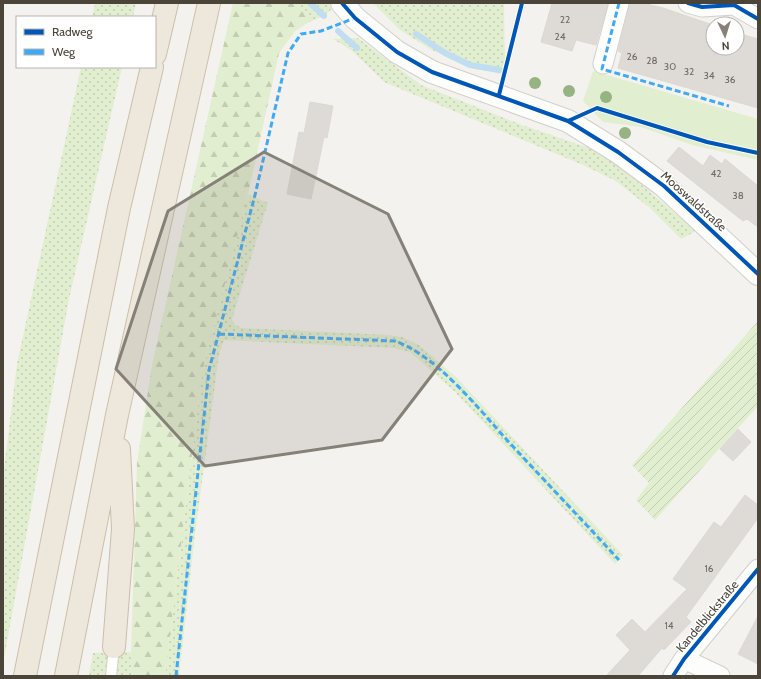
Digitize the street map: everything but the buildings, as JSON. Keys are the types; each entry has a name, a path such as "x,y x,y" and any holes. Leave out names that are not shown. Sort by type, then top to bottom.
{"highway":[{"path":"156,50 167,3"},
{"path":"66,676 117,416 208,3"},
{"path":"25,676 119,208 152,68"},
{"path":"114,647 123,529 117,416"}],"street":[{"name":"Mooswaldstraße","path":"342,3 355,18 396,52 432,72 568,121 618,152 664,186 758,274"},
{"path":"603,64 619,3"},
{"path":"688,3 702,7 733,4 758,19"},
{"name":"Kandelblickstraße","path":"673,676 684,659 758,570"},
{"name":"Kandelblickstraße","path":"684,659 720,676"}],"lane":[{"path":"111,676 114,647"}],"highlighted area":[{"path":"264,152 388,214 452,349 382,440 205,466 116,369 168,211"}],"green space":[{"path":"95,3 136,3 133,16 92,16"},
{"path":"233,3 293,3 302,10 309,22 295,31 279,53 248,194 202,373 165,676 132,676 131,652 137,463 152,365"},
{"path":"293,3 328,3 332,9 324,16 309,22 302,10"},
{"path":"373,3 504,3 505,65 502,74 470,68 430,49 400,30"},
{"path":"358,38 421,85 522,125 604,153 696,231 681,239 650,208 616,181 583,165 384,82 351,50 333,39"},
{"path":"81,68 122,68 69,299 3,664 3,477 17,364"},
{"path":"593,71 758,119 758,160 692,145 641,127 603,122 583,101"},
{"path":"248,194 268,203 232,319 235,325 242,328 389,335 402,337 419,345 456,377 623,555 615,564 454,391 410,352 393,348 224,340 219,354 194,542 179,676 165,676 202,373"},
{"path":"758,321 758,406 655,520 636,500 649,483 632,465"},
{"path":"131,652 132,676 89,676 93,653"}],"waterway":[{"path":"310,3 324,16"},
{"path":"338,31 357,48"},
{"path":"416,34 445,53 470,65 500,70"}],"marked path":[{"path":"619,3 602,69 729,106"},
{"path":"176,676 209,370 255,195 288,53 301,34 321,31 355,18"},
{"path":"219,334 395,341 411,348 426,358 456,384 619,560"}],"cycle path":[{"path":"342,3 355,18 397,52 432,72 568,121 618,152 664,186 758,274"},
{"path":"499,95 522,3"},
{"path":"688,3 702,7 734,5 758,19"},
{"path":"568,121 597,108 707,142 758,153"},
{"path":"673,676 684,659 758,569"}]}
